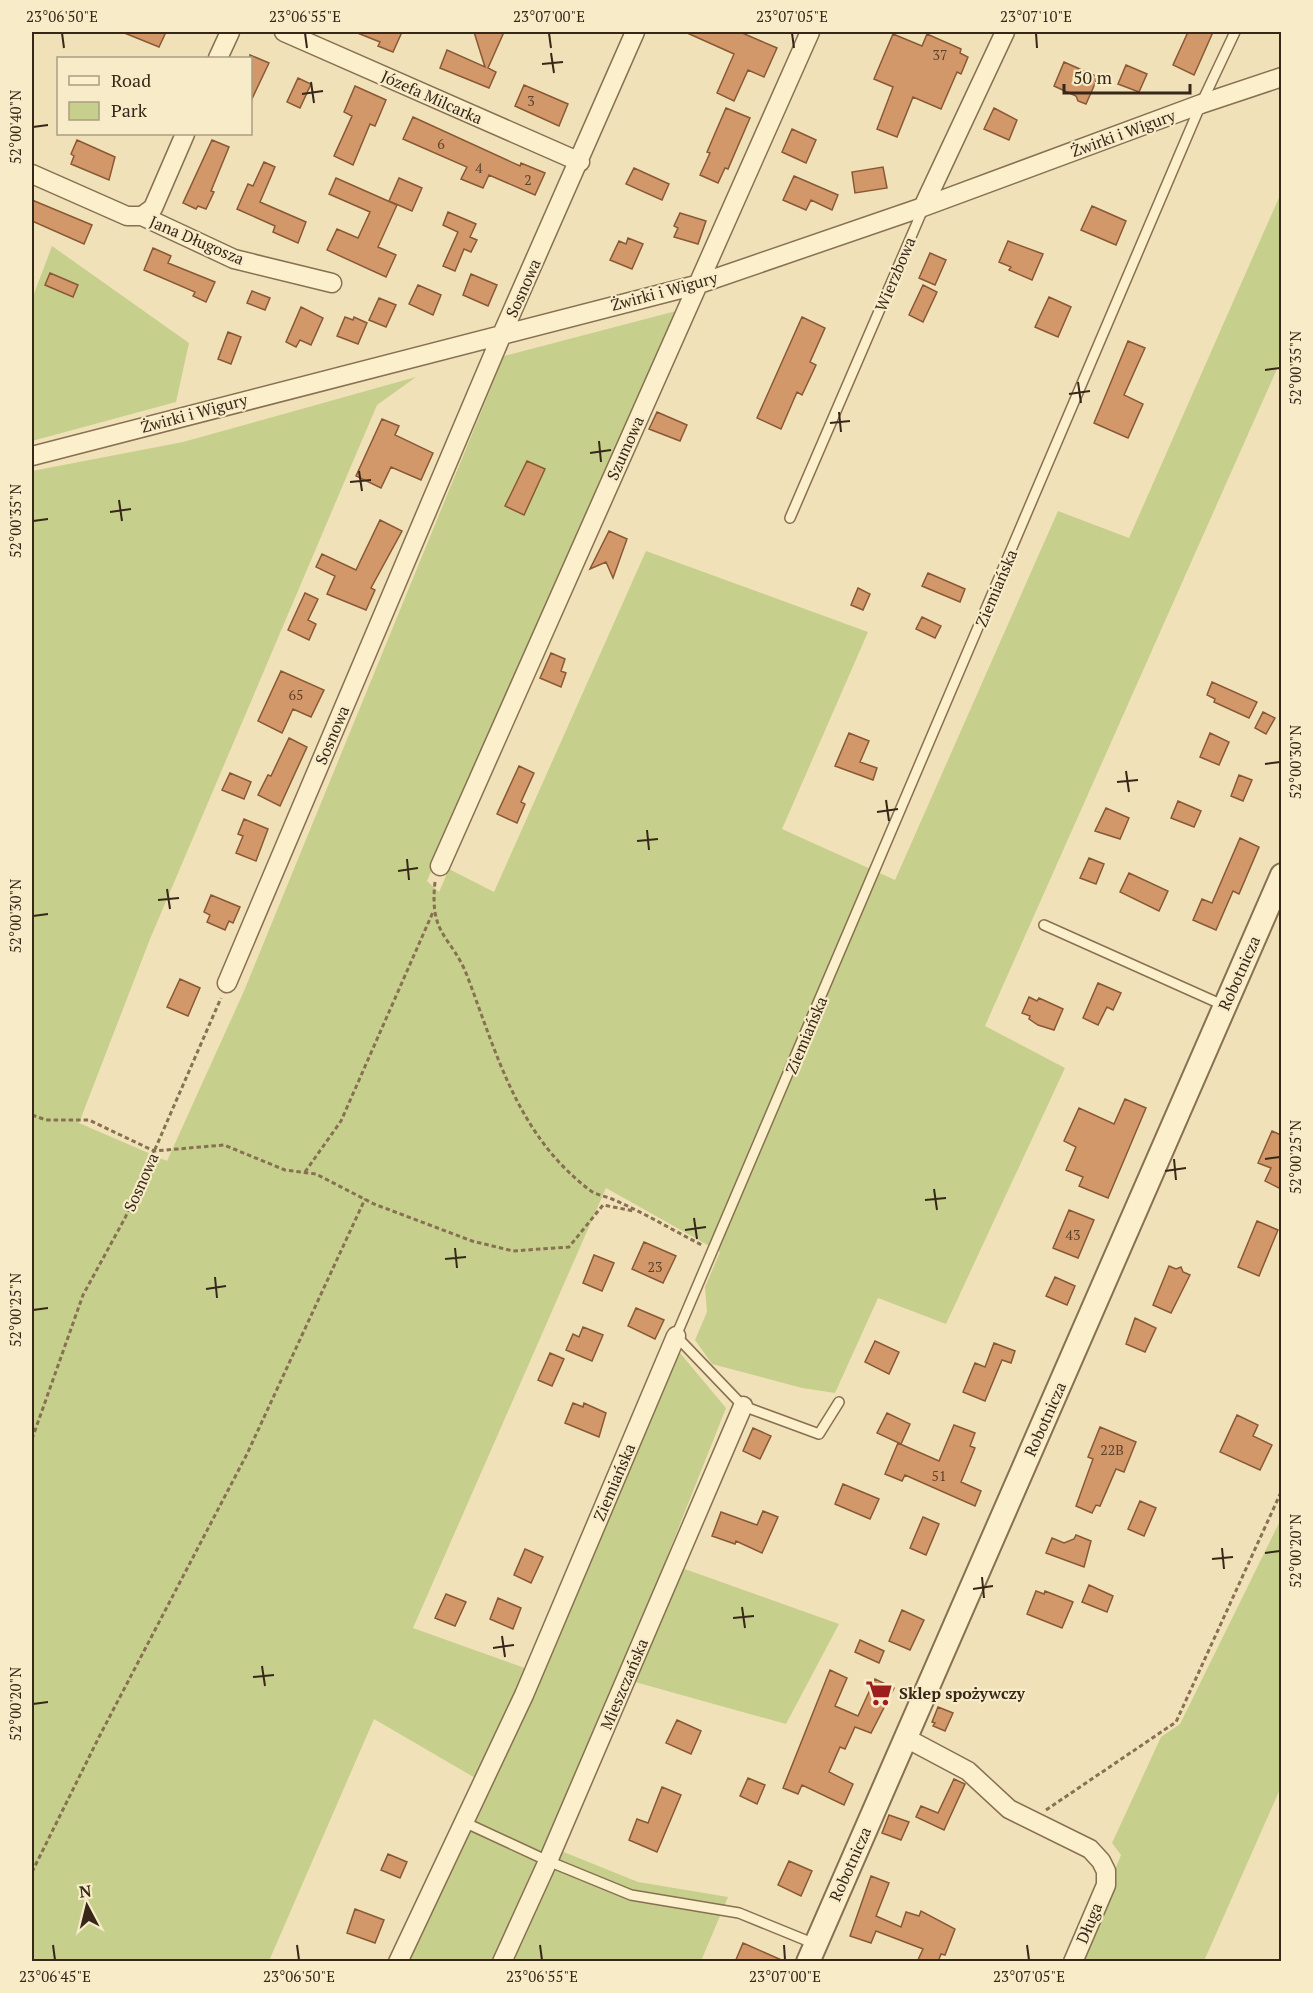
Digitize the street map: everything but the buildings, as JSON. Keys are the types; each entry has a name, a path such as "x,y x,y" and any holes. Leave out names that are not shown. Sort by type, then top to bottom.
{"street":[{"path":"218,57 230,32"},
{"name":"Józefa Milcarka","path":"284,32 580,162"},
{"name":"Sosnowa","path":"227,983 503,332 580,162 635,32"},
{"name":"Wierzbowa","path":"923,207 1005,32"},
{"name":"Szumowa","path":"440,866 806,33"},
{"name":"Żwirki i Wigury","path":"32,456 503,332 696,285 923,207 1201,104 1281,77"},
{"path":"142,216 153,208 185,135"},
{"name":"Jana Długosza","path":"32,174 127,216 142,216 234,259 332,283"},
{"name":"Robotnicza","path":"811,1953 1281,875"},
{"name":"Ziemiańska","path":"398,1962 524,1695 676,1336"},
{"name":"Mieszczańska","path":"501,1962 548,1861 743,1406"},
{"path":"906,1738 968,1771 1009,1809 1028,1817"},
{"name":"Długa","path":"1028,1817 1090,1849 1101,1861 1106,1871 1106,1885 1073,1962"}],"lane":[{"name":"Ziemiańska","path":"676,1336 1201,104 1235,32"},
{"name":"Wierzbowa","path":"790,518 923,207"},
{"path":"1044,926 1225,1006"},
{"path":"676,1336 743,1406 819,1434 839,1402"},
{"path":"466,1822 548,1861 631,1894 739,1913 811,1953"}],"path":[{"path":"440,866 435,883 434,911 438,930 464,968 521,1112 552,1157 593,1193 713,1251"},
{"path":"305,1173 341,1121 434,911"},
{"name":"Sosnowa","path":"32,1439 83,1295 125,1218 227,983"},
{"path":"32,1115 46,1120 89,1120 154,1151 224,1145 285,1170 316,1174 365,1199 472,1241 513,1251 569,1247 603,1205 634,1211"},
{"path":"32,1872 99,1737 247,1454 365,1199"},
{"path":"1028,1817 1040,1813 1176,1722 1281,1490"}],"green space":[{"path":"1281,193 1281,360 985,1026 1065,1068 946,1324 878,1298 835,1393 802,1388 712,1364 695,1340 707,1312 705,1287 720,1252 606,1188 413,1628 536,1672 680,1353 726,1408 665,1562 839,1624 786,1724 617,1677 544,1844 638,1882 728,1897 701,1961 409,1961 461,1841 477,1779 374,1719 269,1961 32,1962 32,471 183,442 416,377 377,405 150,939 79,1123 167,1161 244,991 504,356 676,311 427,881 439,892 449,869 494,892 646,551 868,632 782,829 895,880 1058,511 1129,538"},
{"path":"52,246 189,343 176,402 32,441 32,299"},
{"path":"1281,1519 1281,1787 1204,1961 1077,1962 1121,1855 1112,1843 1161,1737 1180,1724"}],"place":[{"name":"Sklep spożywczy","path":"879,1693"}]}
